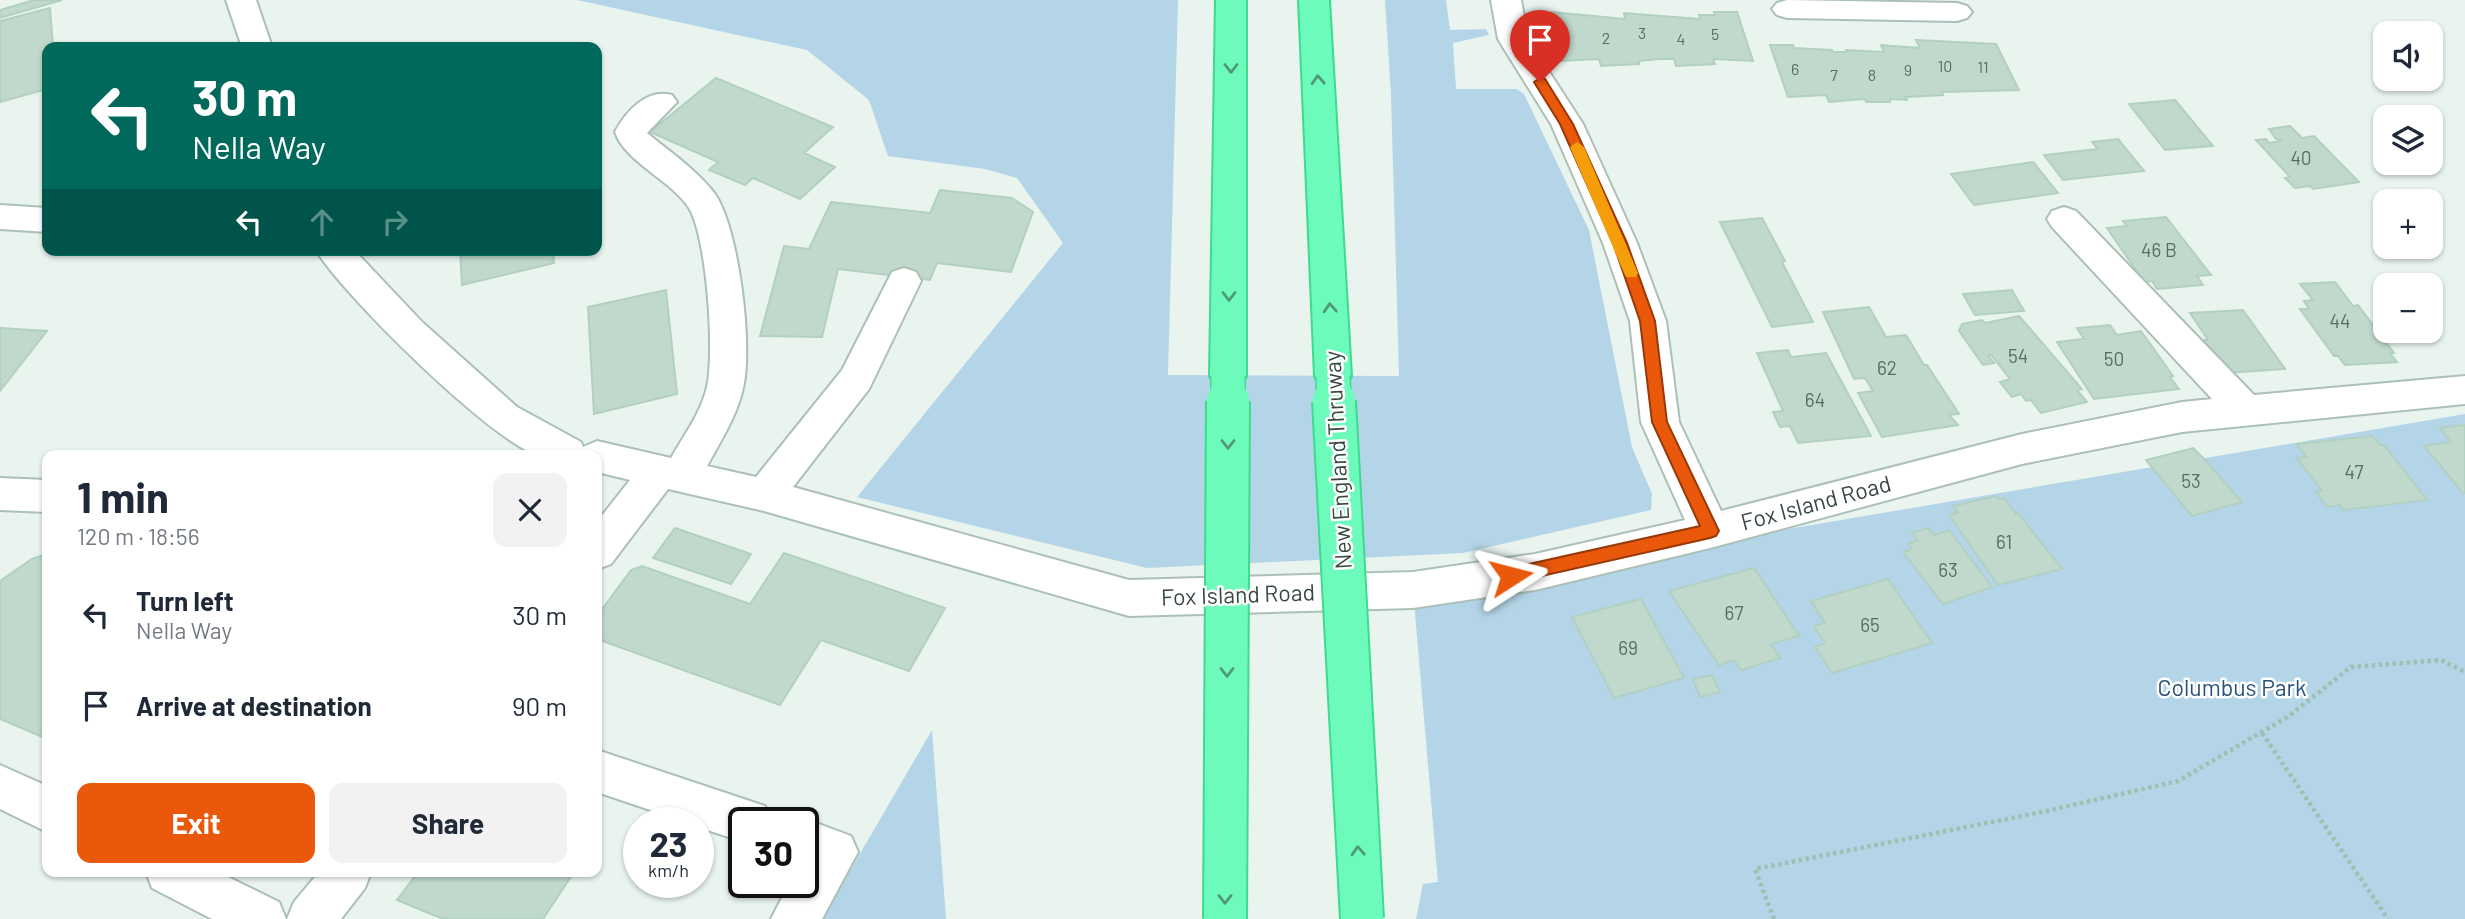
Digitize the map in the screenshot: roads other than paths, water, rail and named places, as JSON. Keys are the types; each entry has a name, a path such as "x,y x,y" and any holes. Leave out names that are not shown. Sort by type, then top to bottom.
{"highway":[{"path":"1225,919 1231,0"},
{"name":"New England Thruway","path":"1314,0 1362,919"}],"street":[{"path":"241,0 255,42"},
{"path":"1506,0 1513,39 1567,124 1620,243 1648,321 1660,422 1710,531"},
{"path":"1787,10 1957,12"},
{"path":"602,547 671,473 719,404 726,384 726,335 713,223 703,202 633,138 631,132 635,124 661,102"},
{"path":"0,218 42,220"},
{"path":"2064,219 2246,411"},
{"name":"Fox Island Road","path":"339,256 409,332 504,418 567,450"},
{"path":"764,495 856,379 904,282"},
{"name":"Fox Island Road","path":"602,460 764,495 1129,598 1413,590 1535,572 1710,531 2022,449 2182,417 2465,390"},
{"path":"0,494 42,496"},
{"path":"602,773 728,815"},
{"path":"0,786 42,807"},
{"path":"819,846 835,852 819,879"},
{"path":"179,877 262,919"},
{"path":"311,919 344,877"},
{"path":"795,919 808,898"}],"park label":[{"name":"Columbus Park","path":"2232,688"}]}
